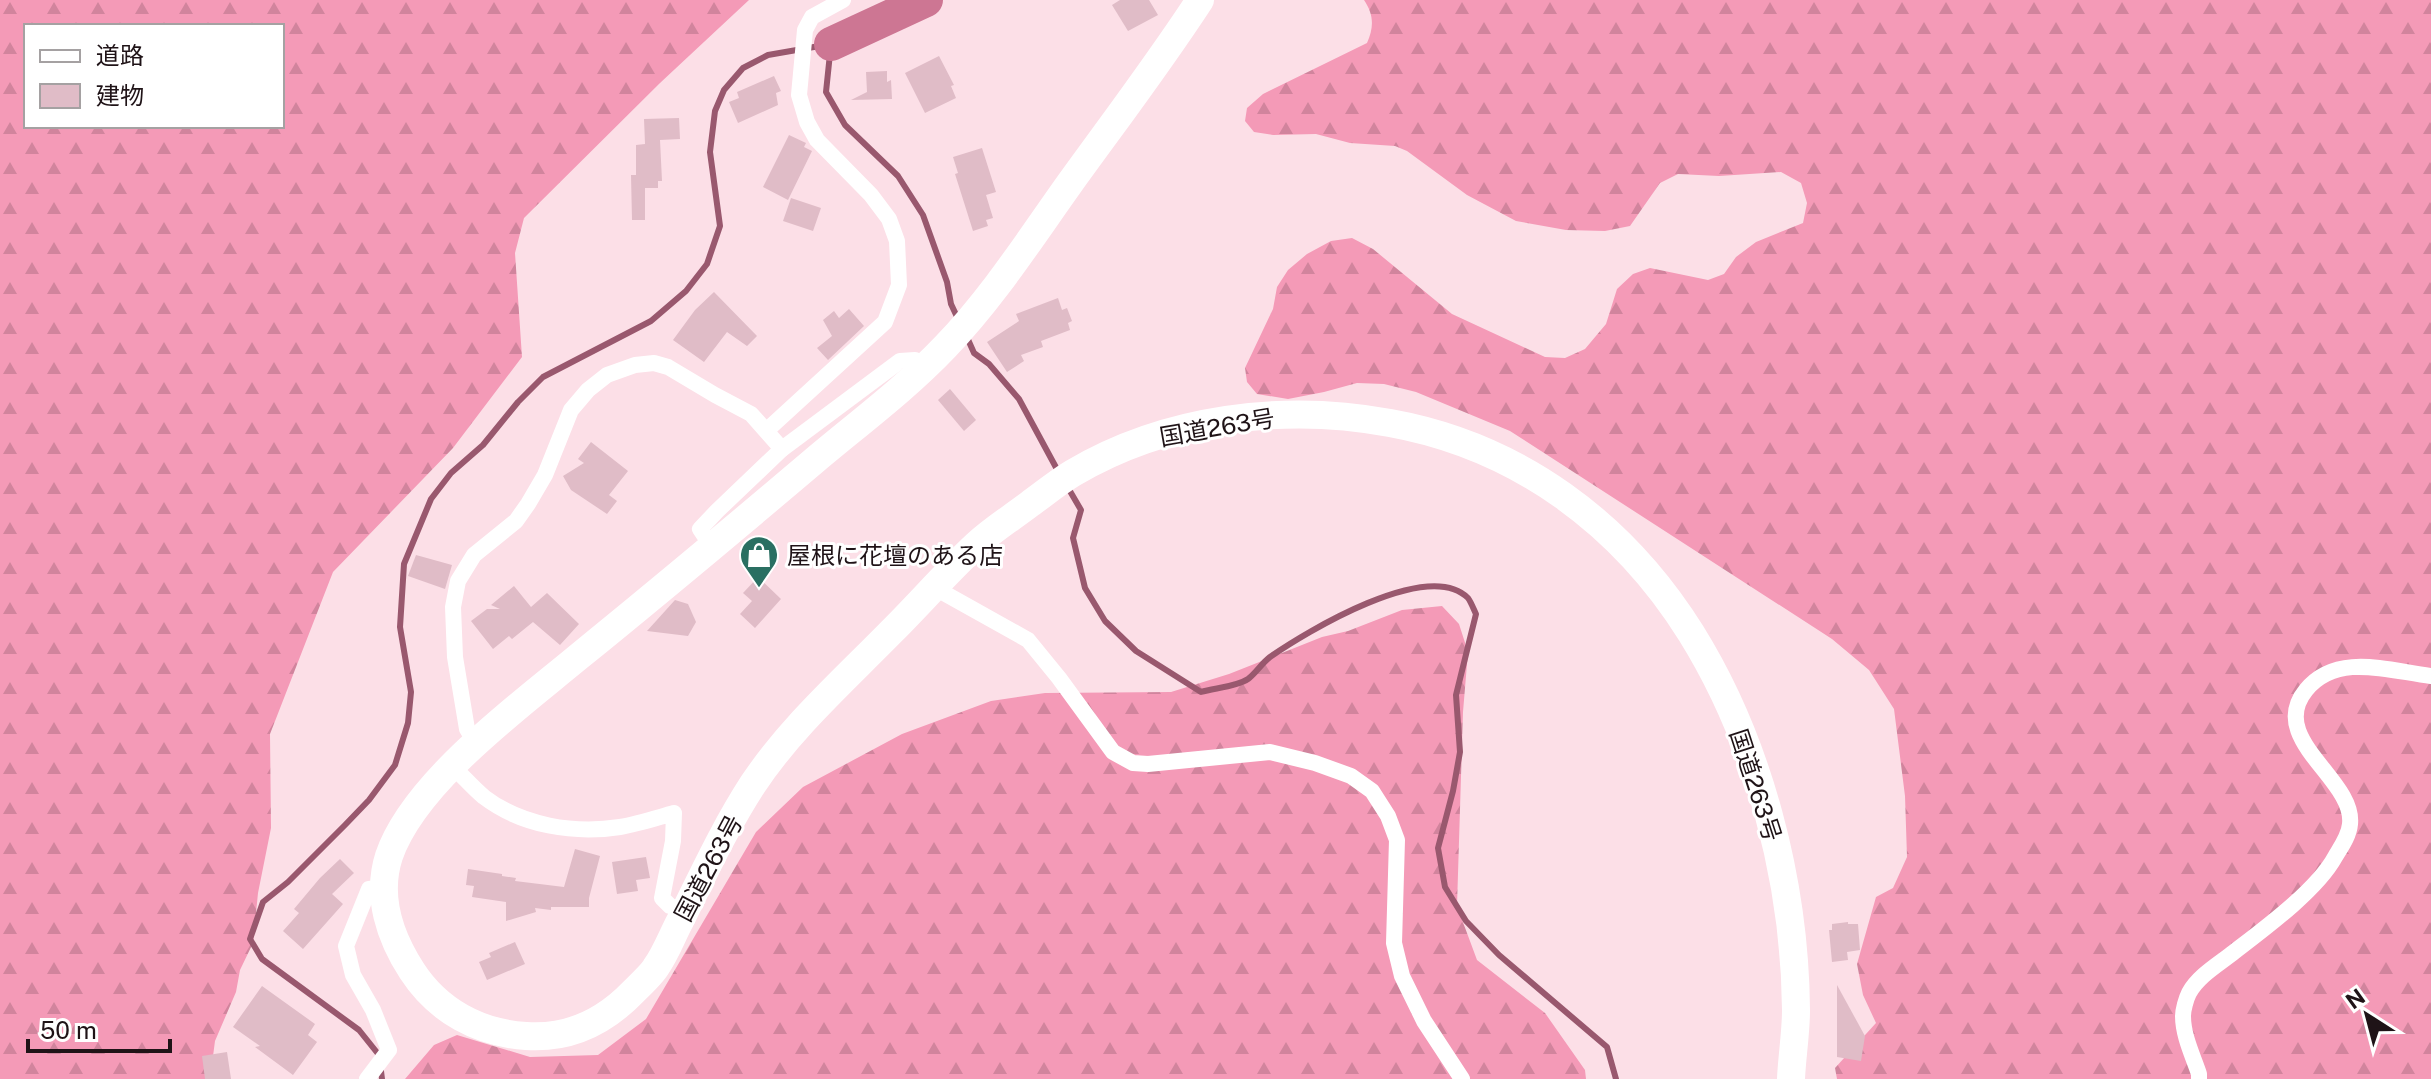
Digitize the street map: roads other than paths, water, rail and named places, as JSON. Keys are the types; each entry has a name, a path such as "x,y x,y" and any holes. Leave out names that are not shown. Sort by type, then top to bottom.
{"highway":[{"name":"国道263号","path":"1200,0 986,302 932,360 476,744 419,801 390,854 384,887 386,912 394,937 414,975 440,1005 485,1031 534,1037 573,1033 615,1011 655,970 717,846 755,782 805,719 981,540 1071,474 1136,443 1189,427 1257,417 1325,415 1395,423 1437,433 1476,446 1504,460 1591,515 1628,550 1663,591 1723,689 1776,839 1790,918 1796,1013 1791,1079"}],"street":[{"path":"767,430 885,322 899,285 897,241 889,219 871,195 817,140 807,122 799,95 805,30 812,17 843,0"},
{"path":"712,547 700,529 782,449 900,361 932,360"},
{"path":"476,744 467,729 455,657 453,607 458,581 474,555 516,521 528,504 545,475 571,410 588,390 607,375 635,365 654,363 668,367 751,414 782,449"},
{"path":"935,588 1028,640 1113,752 1133,763 1270,752 1351,776 1372,791 1388,816 1397,840 1394,943 1402,976 1424,1021 1462,1079"},
{"path":"2199,1079 2183,1014 2189,992 2204,975 2305,893 2330,865 2347,837 2350,811 2297,727 2297,709 2302,694 2324,674 2340,667 2431,676"},
{"path":"453,767 484,797 516,816 546,825 585,830 621,827 674,813 673,841 662,898 670,906 685,911"},
{"path":"368,1078 389,1050 373,1010 353,975 346,946 369,889 384,887"}],"waterway":[{"path":"831,44 926,0"},
{"path":"382,1079 379,1055 359,1030 262,959 250,939 263,902 288,882 345,825 369,800 395,765 408,723 411,692 400,627 404,564 431,499 451,473 483,445 543,377 651,321 686,291 707,264 720,226 710,152 715,111 724,90 743,68 768,55 831,44 826,92 845,125 898,176 923,215 959,321"},
{"path":"966,335 974,353 989,364 1019,399 1059,473"},
{"path":"1067,486 1081,510 1073,538 1085,588 1105,621 1136,651 1201,692 1243,682 1270,657 1310,632 1397,592 1425,587 1449,588 1468,598 1476,614 1456,695 1460,752 1438,848 1445,887 1466,921 1499,955 1607,1047 1616,1079"}],"place":[{"name":"屋根に花壇のある店","path":"759,589"}]}
